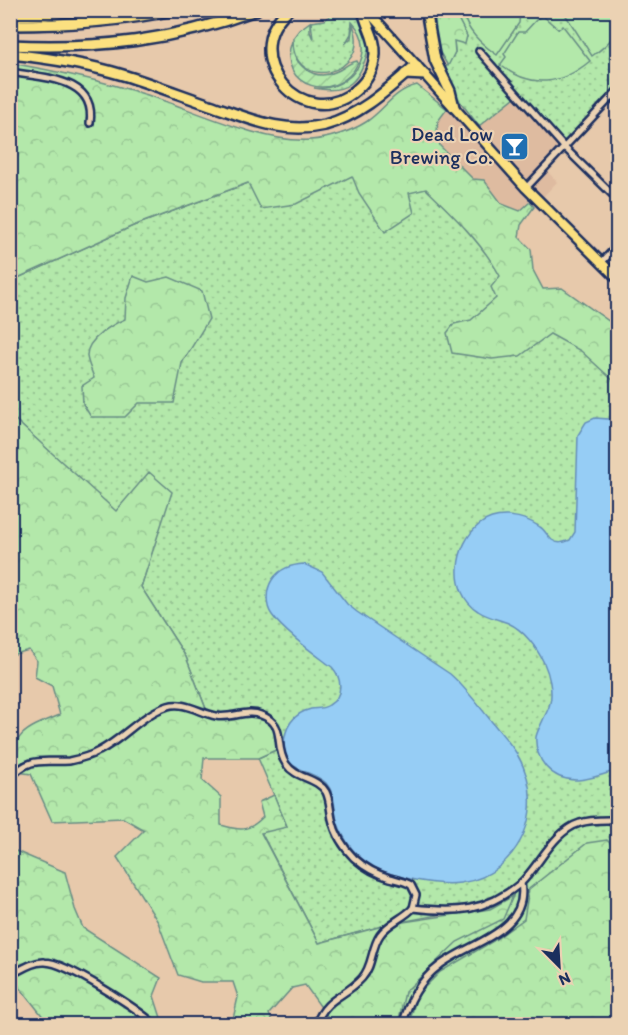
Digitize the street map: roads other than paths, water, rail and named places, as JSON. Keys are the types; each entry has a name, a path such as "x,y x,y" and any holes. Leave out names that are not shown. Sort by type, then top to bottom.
{"highway":[{"path":"10,15 45,15 77,10"},
{"path":"10,25 122,20 173,10"},
{"path":"10,45 100,45 145,40 208,27 256,10"},
{"path":"288,10 272,32 269,51 273,70 279,82 294,95 311,102 323,103 348,96 362,84 369,74 375,54 365,10"},
{"path":"426,10 435,60 450,91 454,107"},
{"path":"10,54 67,62 121,74 261,124 302,128 324,125 344,118 368,105 416,65"},
{"path":"405,74 425,75"}],"main road":[{"path":"365,10 526,188 618,279"}],"street":[{"path":"479,51 564,147 618,200"},
{"path":"10,72 64,82 76,87 88,101 90,123"},
{"path":"526,188 618,90"},
{"path":"601,263 618,245"},
{"path":"10,777 20,768 34,761 67,761 97,752 166,706 178,705 219,716 259,714 270,720 280,734 280,748 287,766 297,774 313,780 324,789 336,831 346,849 369,869 411,885 416,895 413,908 385,929 374,948 363,977 327,1004 316,1024"},
{"path":"413,908 454,911 476,908 498,899 521,884 537,867 554,841 567,829 588,821 618,820"},
{"path":"403,1024 412,998 434,970 453,956 504,928 514,918 523,898 521,884"},
{"path":"10,975 34,964 51,962 127,1003 154,1024"}],"water":[{"path":"595,418 609,419 617,425 617,770 580,780 571,780 554,774 546,767 537,749 537,735 551,698 549,677 541,657 529,640 514,626 481,613 468,603 462,592 458,568 464,543 471,533 480,524 494,517 518,517 542,528 554,541 561,543 570,540 575,532 578,435 586,422"},
{"path":"304,564 322,572 347,604 357,612 450,674 472,697 517,754 528,783 530,812 521,840 501,865 491,872 471,881 449,884 415,880 376,868 360,858 345,839 337,820 333,795 326,783 289,761 284,746 291,722 305,711 329,705 337,697 340,687 338,676 332,667 284,628 268,607 268,588 275,576 286,568"}],"place":[{"name":"Dead Low Brewing Co.","path":"514,146"}]}
